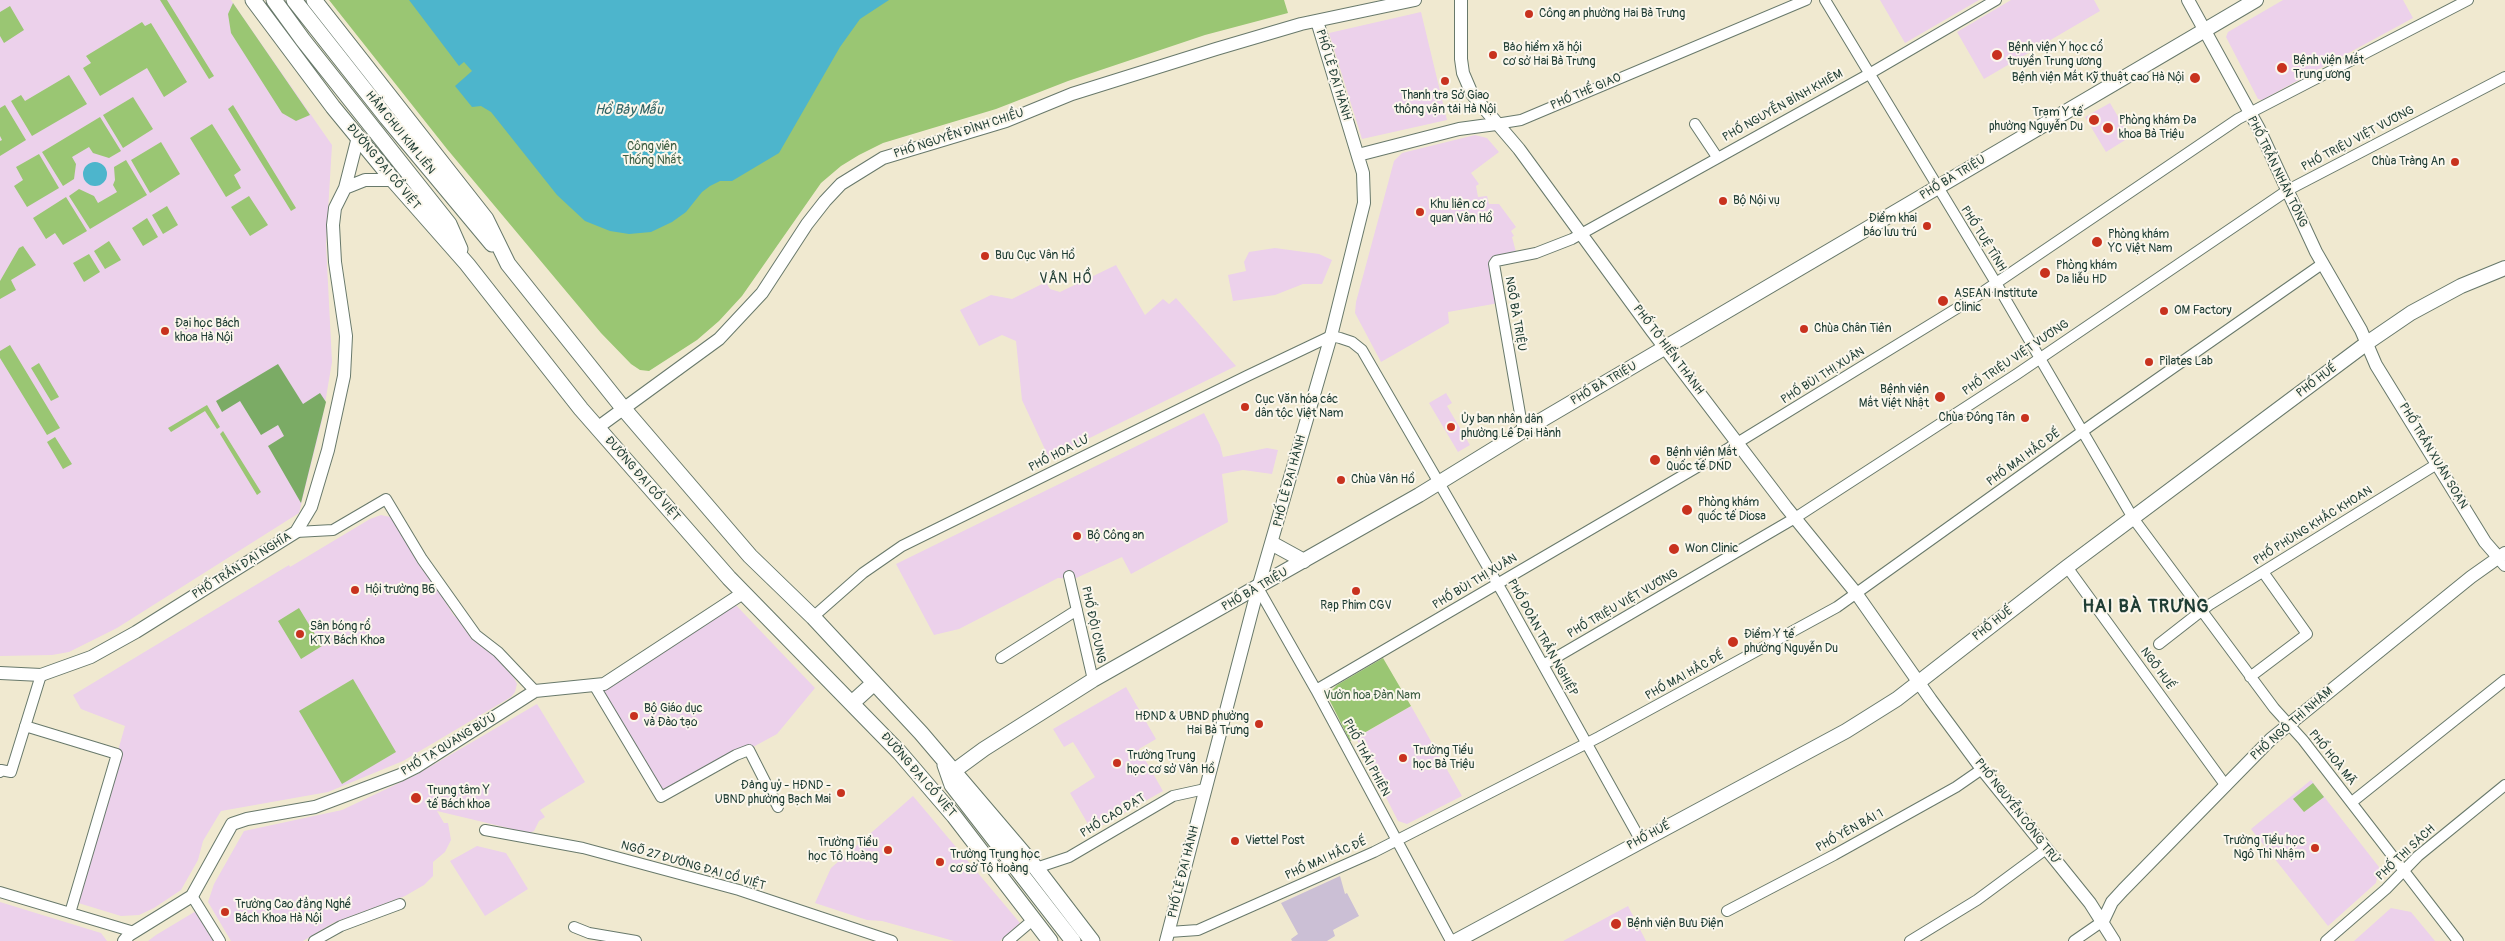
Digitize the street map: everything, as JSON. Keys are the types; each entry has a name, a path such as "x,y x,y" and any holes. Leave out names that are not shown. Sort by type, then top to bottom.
{"main road":[{"name":"ĐƯỜNG ĐẠI CỒ VIỆT","path":"253,0 296,59 358,137 467,264 597,428 743,593 900,753 954,816 1050,941"},
{"name":"HẦM CHUI KIM LIÊN","path":"274,0 303,40 449,224 467,264"},
{"name":"HẦM CHUI KIM LIÊN","path":"294,0 387,118 508,264"},
{"path":"314,0 486,219 508,264 623,408 750,556 813,617 954,771 1036,868 1092,941"},
{"name":"PHỐ BÀ TRIỆU","path":"954,771 984,749 1093,680 1258,588 1439,483 1523,431 2256,0"},
{"name":"PHỐ HUẾ","path":"1456,941 1846,731 1919,683 2067,567 2367,343 2411,313 2461,286 2505,268"},
{"path":"1273,544 1304,561"},
{"path":"852,703 874,682"},
{"path":"942,758 952,785 1073,941"},
{"path":"954,816 986,842 1032,888"}],"street":[{"name":"PHỐ NGUYỄN ĐÌNH CHIỂU","path":"597,428 720,338 745,314 762,294 807,224 825,201 841,184 860,170 883,158 1006,121 1072,94 1216,49 1316,21 1415,0"},
{"name":"PHỐ TÔ HIẾN THÀNH","path":"1461,0 1463,73 1472,94 1519,149 1738,443 1795,518 1856,593 1919,683"},
{"name":"PHỐ THỂ GIAO","path":"1358,154 1459,129 1521,120 1806,0"},
{"name":"PHỐ TUỆ TĨNH","path":"1825,0 1996,283 2133,518"},
{"name":"PHỐ NGUYỄN BỈNH KHIÊM","path":"1581,233 1869,74 1996,0"},
{"name":"PHỐ TRẦN NHÂN TÔNG","path":"2188,0 2250,115 2288,190 2322,264 2367,343"},
{"name":"PHỐ BÙI THỊ XUÂN","path":"1316,690 1738,443 1996,283 2238,119 2250,115 2468,0"},
{"name":"PHỐ LÊ ĐẠI HÀNH","path":"1167,936 1258,588 1273,544 1331,336 1364,203 1365,185 1358,154 1316,21"},
{"name":"PHỐ TRIỆU VIỆT VƯƠNG","path":"1543,664 1795,518 2039,358 2288,190 2505,77"},
{"path":"1695,124 1717,157"},
{"name":"PHỐ TRẦN ĐẠI NGHĨA","path":"0,673 40,675 91,657 136,632 296,532 311,506 325,460 344,376 346,336 335,262 333,225 336,208 345,188 358,137"},
{"path":"345,188 365,180 393,180"},
{"name":"NGÕ BÀ TRIỆU","path":"1523,431 1494,264 1496,261 1557,246 1581,233"},
{"name":"PHỐ MAI HẮC ĐẾ","path":"1167,936 1198,930 1395,841 1586,742 1838,607 2083,431 2322,264"},
{"name":"PHỐ ĐOÀN TRẦN NGHIỆP","path":"1331,336 1352,342 1362,350 1497,583 1641,841"},
{"name":"PHỐ HOA LƯ","path":"813,617 863,573 902,546 1164,415 1331,336"},
{"name":"PHỐ TRẦN XUÂN SOẠN","path":"2367,343 2376,365 2485,542 2503,558"},
{"name":"PHỐ PHÙNG KHẮC KHOAN","path":"2159,644 2202,611 2437,464"},
{"path":"296,532 333,530 386,499 422,559 476,635 498,652 535,691"},
{"name":"PHỐ HOÀ MÃ","path":"2133,518 2250,677 2352,802 2458,941"},
{"name":"PHỐ NGÔ THÌ NHẬM","path":"2103,921 2118,896 2288,724 2503,558"},
{"name":"NGÕ HUẾ","path":"2067,567 2226,786"},
{"path":"2250,677 2307,634 2263,572"},
{"name":"PHỐ ĐỘI CUNG","path":"1069,576 1093,680"},
{"name":"PHỐ THÁI PHIÊN","path":"1258,588 1316,690 1395,841 1451,941"},
{"name":"PHỐ TẠ QUANG BỬU","path":"124,941 134,932 192,896 232,824 247,819 315,807 416,768 535,691 604,684 743,593"},
{"path":"1001,658 1077,610"},
{"path":"0,771 11,772 40,675"},
{"path":"2352,802 2505,680"},
{"name":"PHỐ NGUYỄN CÔNG TRỨ","path":"1919,683 1982,769 2103,921 2114,941"},
{"path":"594,686 661,797 736,755 749,750 778,807"},
{"path":"25,726 117,754 70,913"},
{"name":"PHỐ YÊN BÁI 1","path":"1727,911 1834,855 1956,787 1982,769"},
{"name":"PHỐ THI SÁCH","path":"2326,941 2386,889 2403,871 2505,785"},
{"name":"PHỐ CAO ĐẠT","path":"1036,868 1069,857 1173,796 1205,789"},
{"name":"NGÕ 27 ĐƯỜNG ĐẠI CỒ VIỆT","path":"485,830 583,848 739,890 892,941"},
{"path":"1910,941 1977,900 2046,849"},
{"path":"0,892 134,932"},
{"path":"192,896 220,941"},
{"path":"314,941 341,926 400,904"},
{"path":"1008,941 1034,919"},
{"path":"2074,941 2103,921"},
{"path":"574,927 589,933 636,941"}],"shaded area":[{"name":"Đại học Bách khoa Hà Nội","path":"0,0 231,0 332,145 326,244 332,362 322,421 299,513 117,628 69,652 52,655 0,656"},
{"path":"1880,0 1979,0 1905,43"},
{"name":"Bệnh viện Y học cổ truyền Trung ương","path":"2011,0 2094,0 2100,11 1984,79 1957,32"},
{"name":"Bệnh viện Mắt Trung ương","path":"2283,0 2403,0 2413,18 2262,100 2258,99 2226,37 2228,32"},
{"path":"1421,12 1447,120 1362,139 1329,33"},
{"name":"Phòng khám Đa khoa Bà Triệu","path":"2110,103 2130,137 2106,152 2085,117"},
{"path":"1475,135 1487,138 1499,152 1471,173 1479,184 1476,186 1478,197 1487,196 1489,204 1499,204 1516,227 1511,231 1514,236 1512,237 1516,252 1490,259 1499,303 1448,312 1449,323 1381,362 1355,313 1356,302 1394,161 1402,153"},
{"path":"1275,248 1319,254 1332,260 1322,284 1303,284 1275,295 1233,301 1228,275 1246,271 1244,262 1249,252"},
{"path":"1116,265 1145,315 1163,299 1169,304 1176,298 1236,366 1049,458 1022,400 1016,341 1002,335 979,346 960,310 991,295 1012,299 1046,282 1050,289 1060,292"},
{"name":"Ủy ban nhân dân phường Lê Đại Hành","path":"1446,393 1452,403 1447,406 1470,445 1458,452 1429,403"},
{"name":"Bộ Công an","path":"1204,413 1220,445 1223,457 1267,448 1278,450 1272,474 1243,470 1222,474 1228,522 1131,574 1122,557 1074,579 1058,578 959,629 934,635 896,564"},
{"path":"381,515 395,518 454,616 459,618 471,638 494,655 514,678 517,684 515,692 511,697 403,761 328,792 221,811 203,841 198,860 181,890 154,908 139,915 121,916 75,902 125,726 81,709 73,695 289,565 290,567 370,519"},
{"path":"732,601 815,688 777,734 661,797 594,685"},
{"name":"Trường Trung học cơ sở Vân Hồ","path":"1126,687 1156,739 1139,749 1163,791 1092,831 1070,793 1095,777 1073,742 1064,747 1053,729"},
{"path":"537,704 585,782 540,810 545,817 539,821 534,831 529,833 437,811 444,823 448,823 451,840 445,852 433,862 433,876 424,885 405,896 333,923 303,941 231,941 208,902 214,884 244,831 342,810 416,775"},
{"name":"Trường Tiểu học Bà Triệu","path":"1411,706 1462,796 1407,824 1398,821 1356,738"},
{"name":"Trường Tiểu học Ngô Thì Nhậm","path":"2311,780 2379,867 2376,883 2328,926 2251,829"},
{"path":"913,796 1020,923 1000,941 954,941 882,921 867,920 815,903 831,868"},
{"path":"477,846 506,853 528,889 485,916 450,861"},
{"path":"1340,876 1345,894 1347,893 1359,916 1333,930 1335,936 1327,941 1292,941 1291,939 1298,934 1281,903"},
{"path":"0,902 101,933 107,941 0,941"},
{"name":"Bệnh viện Bưu Điện","path":"1628,906 1646,941 1563,941"},
{"path":"2391,908 2411,912 2435,941 2354,941"},
{"path":"196,911 215,941 148,941 156,935"}],"green space":[{"path":"160,0 167,0 214,76 209,79"},
{"name":"Công viên Thống Nhất","path":"329,0 1284,0 1288,13 1205,35 1068,81 996,109 883,143 859,155 841,166 821,183 742,296 719,321 697,340 649,371 640,370 631,364 601,333 447,149"},
{"path":"233,3 310,115 296,121 282,113 231,33 228,14"},
{"path":"10,6 24,30 4,43 0,36 0,12"},
{"path":"142,22 145,26 151,23 187,82 164,97 147,68 100,96 83,68 91,63 86,56"},
{"path":"69,75 87,104 32,136 11,101 21,95 25,101"},
{"path":"133,97 153,129 123,148 103,115"},
{"path":"5,105 26,140 0,156 0,141 2,140 0,136 0,108"},
{"path":"233,105 296,208 291,211 228,109"},
{"path":"100,117 121,151 109,158 93,153 89,147 72,157 76,164 74,179 63,186 42,152"},
{"path":"212,124 241,170 234,175 241,188 226,197 190,138"},
{"path":"161,142 180,174 150,193 131,160"},
{"path":"39,154 59,188 27,207 14,186 23,180 16,167"},
{"path":"126,160 147,195 90,229 69,196 79,189 94,196 98,203 117,192 113,185 115,180 114,167"},
{"path":"249,196 268,225 250,236 231,207"},
{"path":"66,197 87,231 63,245 55,233 46,239 33,218"},
{"path":"167,206 178,225 163,234 152,215"},
{"path":"147,218 158,237 143,246 132,228"},
{"path":"109,241 121,260 105,269 94,251"},
{"path":"23,246 36,265 11,280 16,290 0,299 0,281 19,248"},
{"path":"89,254 100,272 84,282 73,263"},
{"path":"10,345 60,428 47,435 0,358 0,351"},
{"path":"39,363 59,397 51,401 31,368"},
{"path":"278,364 303,404 320,393 326,402 301,503 268,446 284,436 278,425 261,435 240,401 222,412 216,401"},
{"path":"207,405 220,427 217,429 205,411 171,432 168,428"},
{"path":"223,431 261,492 257,495 220,434"},
{"path":"55,437 72,464 63,469 47,442"},
{"name":"Sân bóng rổ KTX Bách Khoa","path":"299,608 322,646 301,659 278,621"},
{"name":"Vườn hoa Đàn Nam","path":"1383,658 1411,706 1350,741 1327,695 1337,685"},
{"path":"353,679 396,752 342,784 299,711"},
{"path":"2313,783 2324,797 2304,812 2293,799"}],"water":[{"name":"Hồ Bảy Mẫu","path":"409,0 889,0 860,19 840,47 779,153 732,181 720,181 710,186 702,192 686,212 672,222 651,232 629,234 610,231 585,221 557,195 491,112 481,106 472,107 455,86 472,71 464,62 459,66"},
{"path":"95,162 103,166 107,174 103,182 95,186 87,182 83,174 87,166"}],"place":[{"name":"Công an phường Hai Bà Trưng","path":"1529,14"},
{"name":"Bảo hiểm xã hội cơ sở Hai Bà Trưng","path":"1493,55"},
{"name":"Bệnh viện Y học cổ truyền Trung ương","path":"1997,55"},
{"name":"Bệnh viện Mắt Trung ương","path":"2282,68"},
{"name":"Bệnh viện Mắt Kỹ thuật cao Hà Nội","path":"2195,78"},
{"name":"Thanh tra Sở Giao thông vận tải Hà Nội","path":"1445,81"},
{"name":"Trạm Y tế phường Nguyễn Du","path":"2094,120"},
{"name":"Phòng khám Đa khoa Bà Triệu","path":"2108,128"},
{"name":"Chùa Tràng An","path":"2455,162"},
{"name":"Bộ Nội vụ","path":"1723,201"},
{"name":"Khu liên cơ quan Vân Hồ","path":"1420,212"},
{"name":"Điểm khai báo lưu trú","path":"1927,226"},
{"name":"Phòng khám YC Việt Nam","path":"2097,242"},
{"name":"Bưu Cục Vân Hồ","path":"985,256"},
{"name":"Phòng khám Da liễu HD","path":"2045,273"},
{"name":"ASEAN Institute Clinic","path":"1943,301"},
{"name":"OM Factory","path":"2164,311"},
{"name":"Chùa Chân Tiên","path":"1804,329"},
{"name":"Đại học Bách khoa Hà Nội","path":"165,331"},
{"name":"Pilates Lab","path":"2149,362"},
{"name":"Bệnh viện Mắt Việt Nhật","path":"1940,397"},
{"name":"Cục Văn hóa các dân tộc Việt Nam","path":"1245,407"},
{"name":"Chùa Đông Tân","path":"2025,418"},
{"name":"Ủy ban nhân dân phường Lê Đại Hành","path":"1451,427"},
{"name":"Bệnh viện Mắt Quốc tế DND","path":"1655,460"},
{"name":"Chùa Vân Hồ","path":"1341,480"},
{"name":"Phòng khám quốc tế Diosa","path":"1687,510"},
{"name":"Bộ Công an","path":"1077,536"},
{"name":"Won Clinic","path":"1674,549"},
{"name":"Hội trường B6","path":"355,590"},
{"name":"Rạp Phim CGV","path":"1356,591"},
{"name":"Sân bóng rổ KTX Bách Khoa","path":"300,634"},
{"name":"Điểm Y tế phường Nguyễn Du","path":"1733,642"},
{"name":"Bộ Giáo dục và Đào tạo","path":"634,716"},
{"name":"HĐND & UBND phường Hai Bà Trưng","path":"1259,724"},
{"name":"Trường Tiểu học Bà Triệu","path":"1403,758"},
{"name":"Trường Trung học cơ sở Vân Hồ","path":"1117,763"},
{"name":"Đảng uỷ - HĐND - UBND phường Bạch Mai","path":"841,793"},
{"name":"Trung tâm Y tế Bách khoa","path":"416,798"},
{"name":"Viettel Post","path":"1235,841"},
{"name":"Trường Tiểu học Ngô Thì Nhậm","path":"2315,848"},
{"name":"Trường Tiểu học Tô Hoàng","path":"888,850"},
{"name":"Trường Trung học cơ sở Tô Hoàng","path":"940,862"},
{"name":"Trường Cao đẳng Nghề Bách Khoa Hà Nội","path":"225,912"},
{"name":"Bệnh viện Bưu Điện","path":"1616,924"}],"district":[{"name":"VÂN HỒ","path":"1066,279"},
{"name":"HAI BÀ TRƯNG","path":"2146,607"}]}
